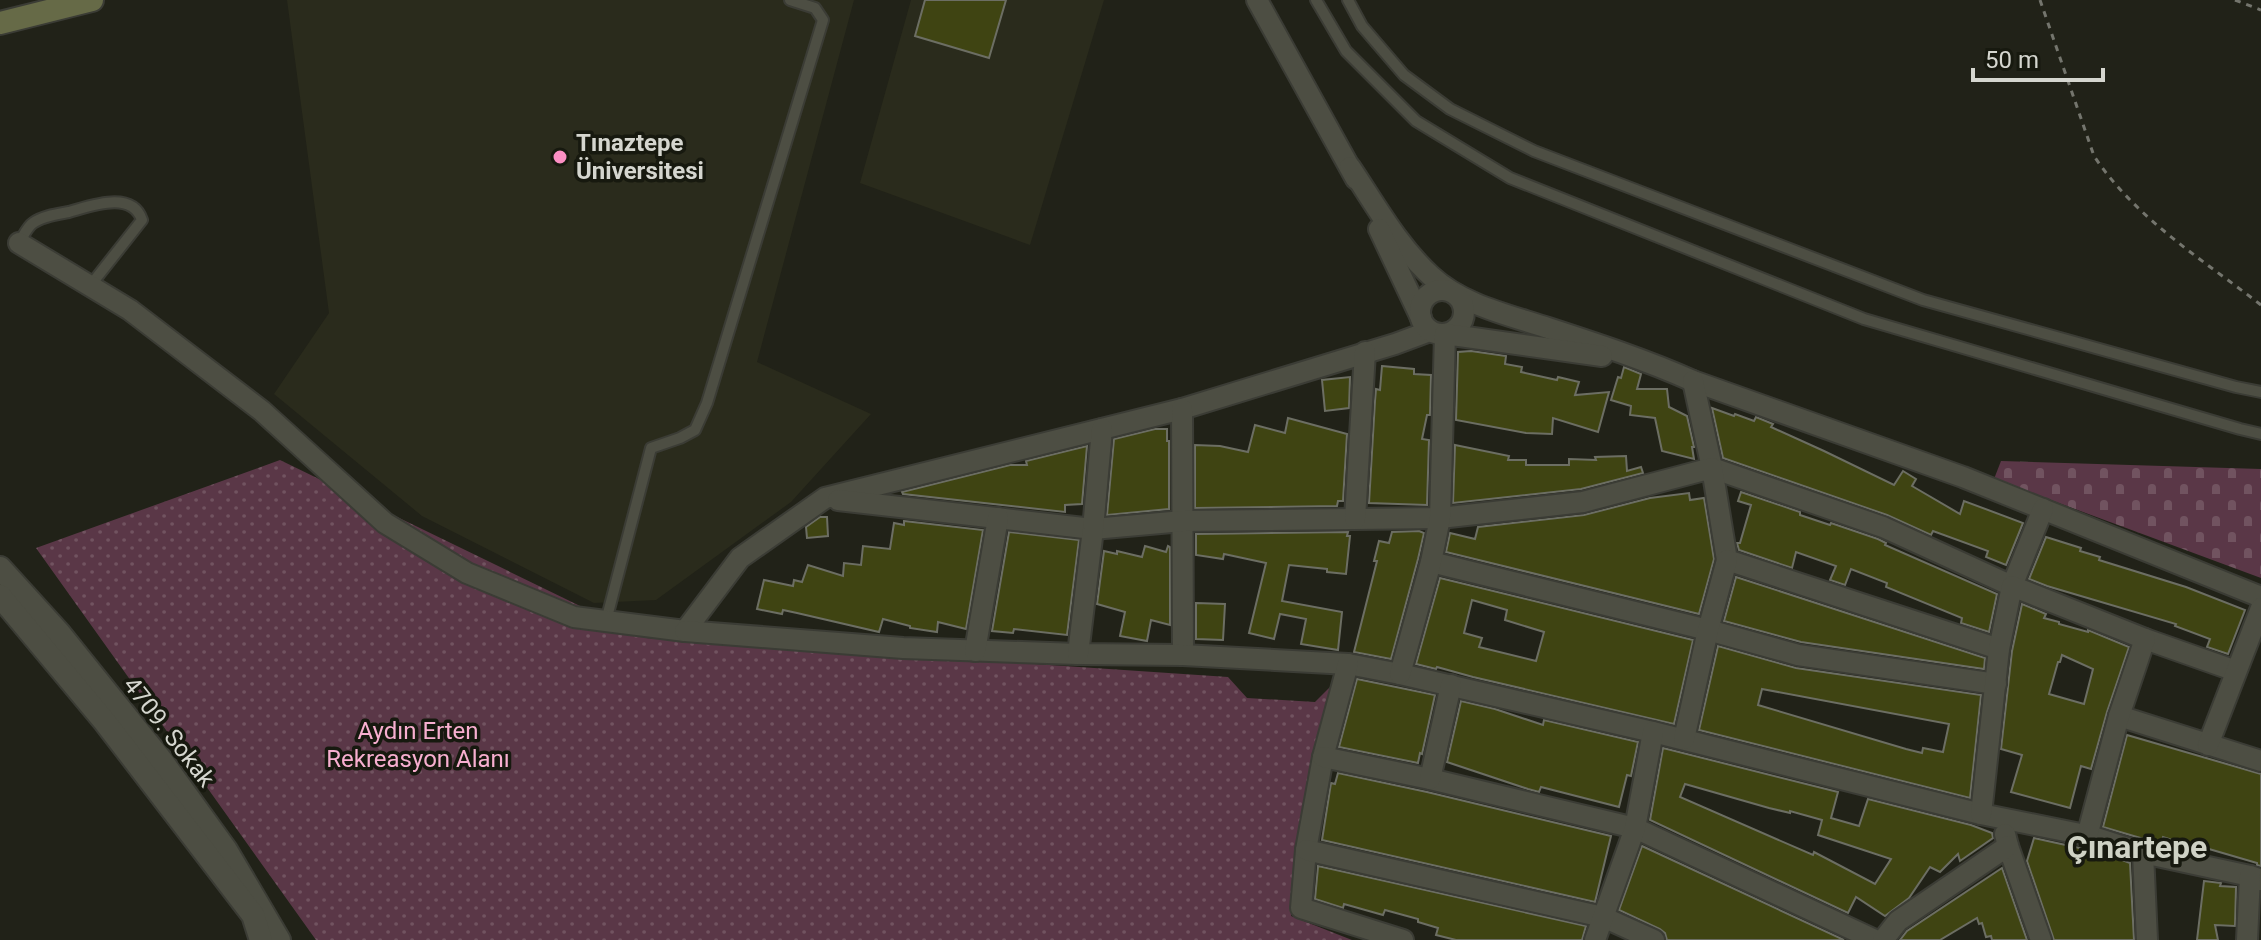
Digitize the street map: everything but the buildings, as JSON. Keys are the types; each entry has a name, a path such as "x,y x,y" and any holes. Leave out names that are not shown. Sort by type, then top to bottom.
{"main road":[{"path":"0,23 92,0"}],"street":[{"path":"1257,0 1350,167 1432,328"},
{"path":"685,631 740,558 825,498 1182,409 1432,328 1457,329 1464,317 1463,303 1432,278 1405,249 1350,167"},
{"path":"19,243 130,310 262,411 385,523 467,573 574,617 685,631 903,648 1183,655 1348,664 1400,674 1684,739 1981,814 2087,836 2143,853 2255,878 2247,940"},
{"path":"1400,674 1440,518 1432,328 1421,304 1425,297 1438,290 1651,362 1693,381 1963,477 2261,597"},
{"path":"1432,328 1651,362"},
{"path":"1355,519 1365,352"},
{"path":"1684,739 1727,560 1712,468 1693,381"},
{"path":"1182,409 1183,655"},
{"path":"1078,654 1102,429"},
{"path":"825,498 1093,529 1183,521 1440,518 1583,502 1712,468 1883,527 2012,586 2236,671"},
{"path":"1981,814 1999,649 2012,586 2043,509"},
{"path":"975,651 998,518"},
{"path":"1727,560 1999,649"},
{"path":"1431,562 1798,655 1996,684"},
{"name":"4709. Sokak","path":"0,568 59,633 161,760 226,850 279,940"},
{"name":"4709. Sokak","path":"0,596 105,722 253,915 261,940"},
{"path":"2208,745 2261,608"},
{"path":"2087,836 2119,716 2145,639"},
{"path":"1348,664 1323,757 1306,850 1301,908 1403,940"},
{"path":"1430,779 1451,685"},
{"path":"2119,716 2261,761"},
{"path":"1595,940 1635,828 1653,732"},
{"path":"1323,757 1635,828 1875,940"},
{"path":"2002,818 2008,846 2041,940"},
{"path":"1883,940 1898,921 2008,846"},
{"path":"1306,850 1603,917 1654,940"},
{"path":"2143,853 2147,940"}],"lane":[{"path":"606,621 651,448 695,430 707,403 823,20 815,8 790,0"},
{"path":"1316,0 1346,51 1416,121 1510,178 1864,319 2261,434"},
{"path":"1348,0 1362,26 1404,75 1450,109 1534,151 1923,300 2261,392"},
{"path":"19,243 32,223 44,218 109,202 131,207 139,212 142,220 90,286"}],"path":[{"path":"2040,0 2094,156 2108,177 2158,225 2261,305"},
{"path":"2235,0 2261,10"}],"shaded area":[{"name":"Tınaztepe Üniversitesi","path":"287,0 854,0 757,362 871,414 791,502 656,600 594,603 422,516 274,394 329,313"},
{"path":"911,0 1104,0 1030,245 860,183"}],"green space":[{"name":"Aydın Erten Rekreasyon Alanı","path":"280,460 646,638 1228,677 1247,698 1315,702 1335,682 1291,916 1352,940 316,940 36,548"},
{"path":"2001,461 2261,469 2261,578 1994,479"}],"place":[{"name":"Tınaztepe Üniversitesi","path":"560,157"}],"district":[{"name":"Çınartepe","path":"2137,847"}]}
